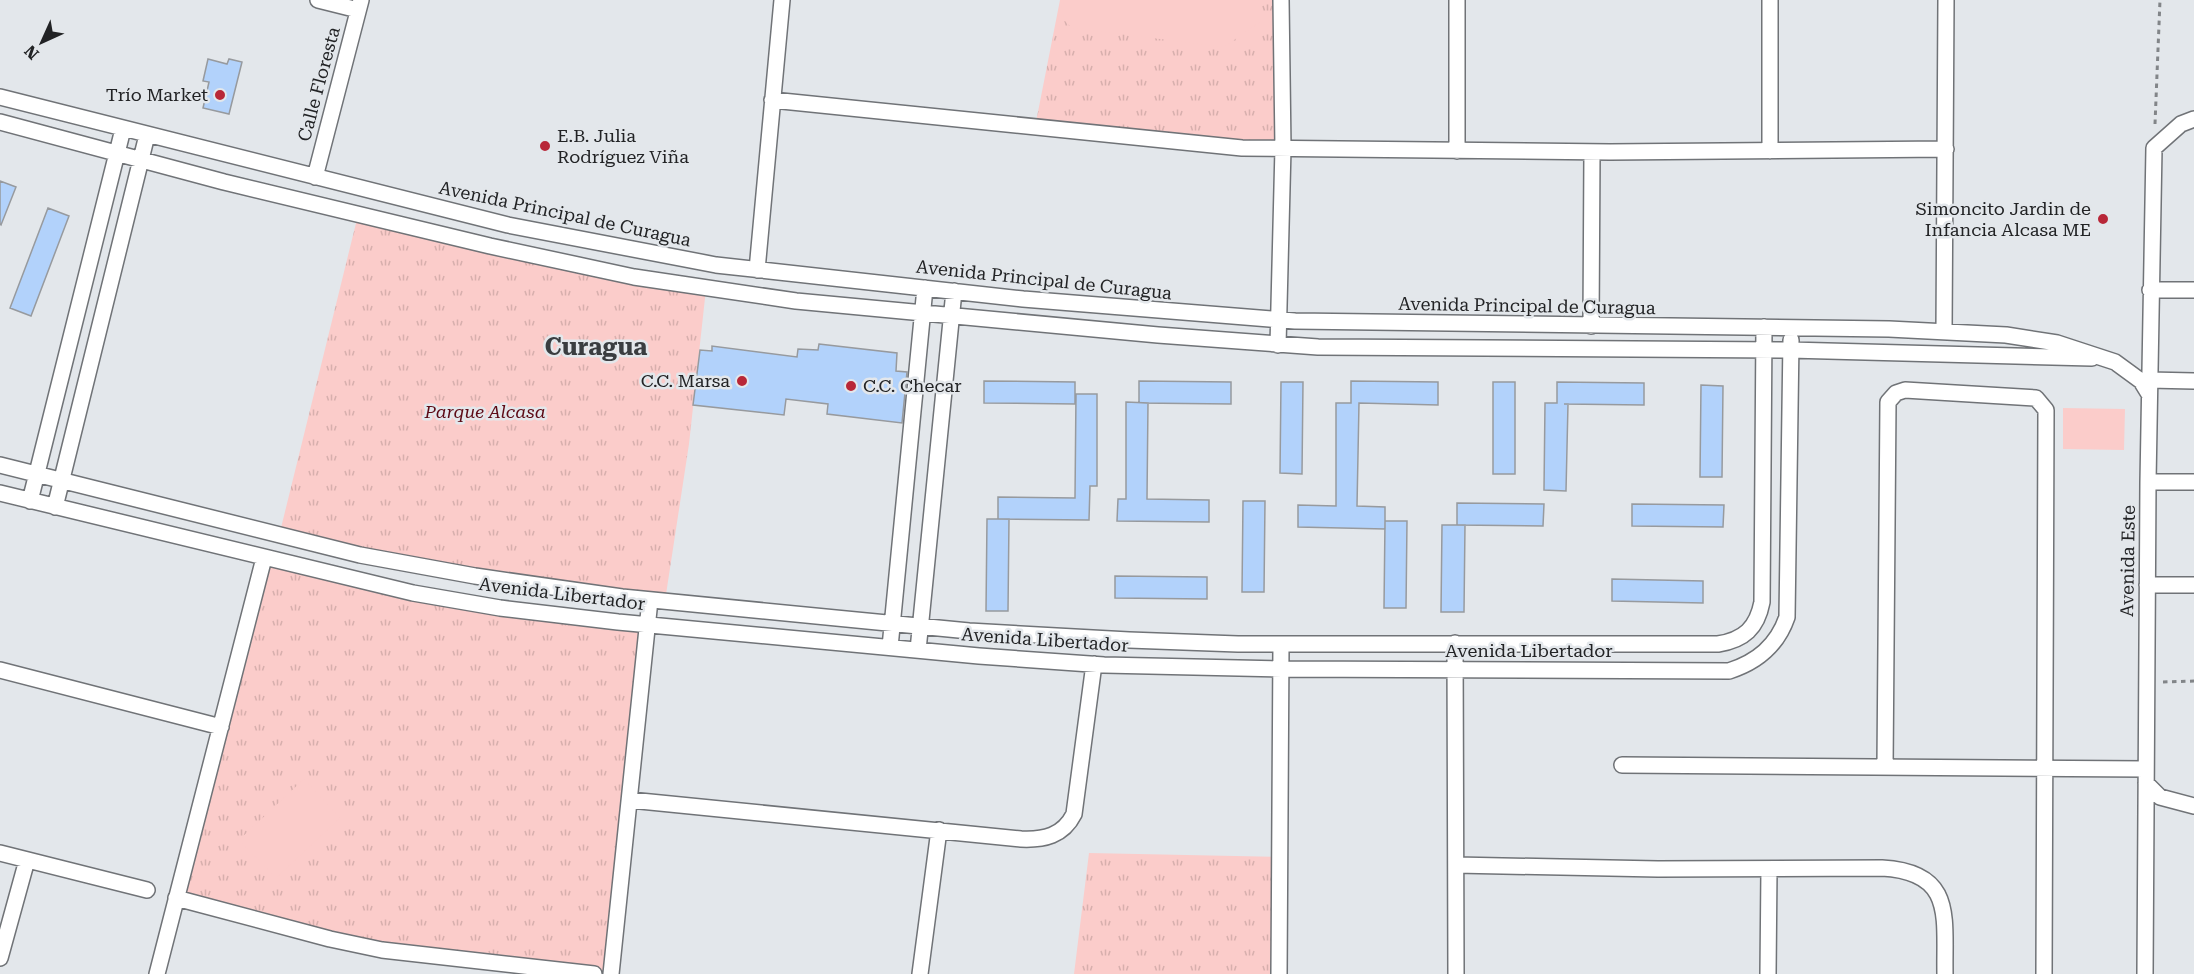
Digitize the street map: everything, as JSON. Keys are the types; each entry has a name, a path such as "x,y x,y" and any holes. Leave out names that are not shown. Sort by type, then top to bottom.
{"street":[{"path":"318,0 359,5"},
{"path":"757,270 782,0"},
{"path":"1278,345 1283,148 1281,0"},
{"path":"1457,0 1457,151"},
{"path":"1770,0 1770,151"},
{"path":"1944,332 1946,0"},
{"name":"Calle Floresta","path":"315,177 359,5"},
{"name":"Avenida Principal de Curagua","path":"0,97 315,177 577,240 757,270 1162,312 1279,320 1791,327 1944,332 2032,338 2057,343 2102,358 2129,370 2149,387"},
{"path":"772,100 1188,144 1283,148 1592,152 1946,149"},
{"path":"2154,148 2181,124 2194,119"},
{"name":"Avenida Principal de Curagua","path":"0,122 393,224 567,264 752,296 923,314 1278,345 1790,350 2059,359 2102,358"},
{"path":"30,501 123,129"},
{"path":"55,507 147,135"},
{"name":"Avenida Este","path":"2145,974 2150,290 2154,148"},
{"path":"1591,326 1592,152"},
{"path":"890,647 925,288"},
{"path":"2150,290 2194,290"},
{"path":"918,650 954,291"},
{"name":"Avenida Libertador","path":"0,465 270,534 402,563 571,591 651,600 921,627 1129,640 1281,644 1696,645 1733,642 1748,633 1760,614 1763,584 1764,327"},
{"name":"Avenida Libertador","path":"0,493 264,558 454,600 552,615 918,650 1094,664 1282,669 1714,672 1744,666 1767,651 1783,630 1789,601 1791,327"},
{"path":"2149,387 2194,381"},
{"path":"1885,767 1887,408 1892,397 1905,390 2027,396 2041,402 2046,410 2044,974"},
{"path":"2148,482 2194,482"},
{"path":"157,974 264,558"},
{"path":"2147,585 2194,585"},
{"path":"611,974 651,600"},
{"path":"1455,643 1456,974"},
{"path":"1279,974 1281,644"},
{"path":"630,800 1035,840 1053,836 1067,825 1076,807 1094,664"},
{"path":"0,670 220,727"},
{"path":"1622,765 2045,768 2146,776 2160,797 2194,806"},
{"path":"920,974 939,830"},
{"path":"0,853 147,890"},
{"path":"0,958 27,860"},
{"path":"1456,865 1899,869 1921,876 1933,885 1943,902 1945,974"},
{"path":"1768,974 1769,869"},
{"path":"176,898 330,939 382,950 594,974"}],"path":[{"path":"2154,148 2160,0"},
{"path":"2146,682 2194,681"}],"green space":[{"path":"1060,0 1281,0 1283,148 1035,127"},
{"path":"1064,0 1260,0 1260,22 1224,47 1072,28 1063,19"},
{"name":"Parque Alcasa","path":"358,215 706,289 689,444 665,601 279,536"},
{"path":"2063,408 2125,409 2124,450 2063,449"},
{"path":"264,558 375,584 648,625 611,974 421,955 176,898"},
{"path":"304,779 340,818 276,878 239,840"},
{"path":"1089,853 1280,857 1279,974 1074,974"}],"building":[{"name":"Trío Market","path":"208,59 227,64 229,59 242,62 229,114 203,108 209,82 203,81"},
{"path":"0,181 16,187 1,225 0,224"},
{"path":"48,208 69,216 31,316 10,308"},
{"path":"819,344 897,353 896,371 907,372 902,423 827,414 828,404 786,399 784,415 693,405 700,350 712,351 712,346 797,357 798,349 818,350"},
{"path":"984,381 1075,382 1075,404 984,403"},
{"path":"1139,381 1231,382 1231,404 1139,403"},
{"path":"1351,381 1438,382 1438,405 1359,403 1357,506 1385,507 1385,529 1298,527 1298,505 1336,506 1336,403 1351,403"},
{"path":"1281,382 1303,382 1302,474 1280,473"},
{"path":"1493,382 1515,382 1515,474 1493,474"},
{"path":"1557,382 1644,383 1644,405 1568,404 1566,491 1544,490 1545,403 1557,403"},
{"path":"1701,385 1723,386 1722,477 1700,477"},
{"path":"1076,394 1097,394 1097,486 1090,486 1089,520 998,519 998,497 1075,498"},
{"path":"1126,402 1148,403 1147,499 1209,500 1209,522 1117,521 1118,499 1126,499"},
{"path":"1243,501 1265,501 1264,592 1242,592"},
{"path":"1457,503 1544,504 1543,526 1457,525"},
{"path":"1632,504 1724,505 1723,527 1632,526"},
{"path":"987,519 1009,519 1008,611 986,611"},
{"path":"1385,521 1407,521 1406,608 1384,608"},
{"path":"1442,525 1465,525 1464,612 1441,612"},
{"path":"1115,576 1207,577 1207,599 1115,598"},
{"path":"1612,579 1703,581 1703,603 1612,601"}],"place":[{"name":"Trío Market","path":"220,95"},
{"name":"E.B. Julia Rodríguez Viña","path":"545,146"},
{"name":"Simoncito Jardin de Infancia Alcasa ME","path":"2103,219"},
{"name":"C.C. Marsa","path":"742,381"},
{"name":"C.C. Checar","path":"851,386"}],"district":[{"name":"Curagua","path":"596,347"}]}
